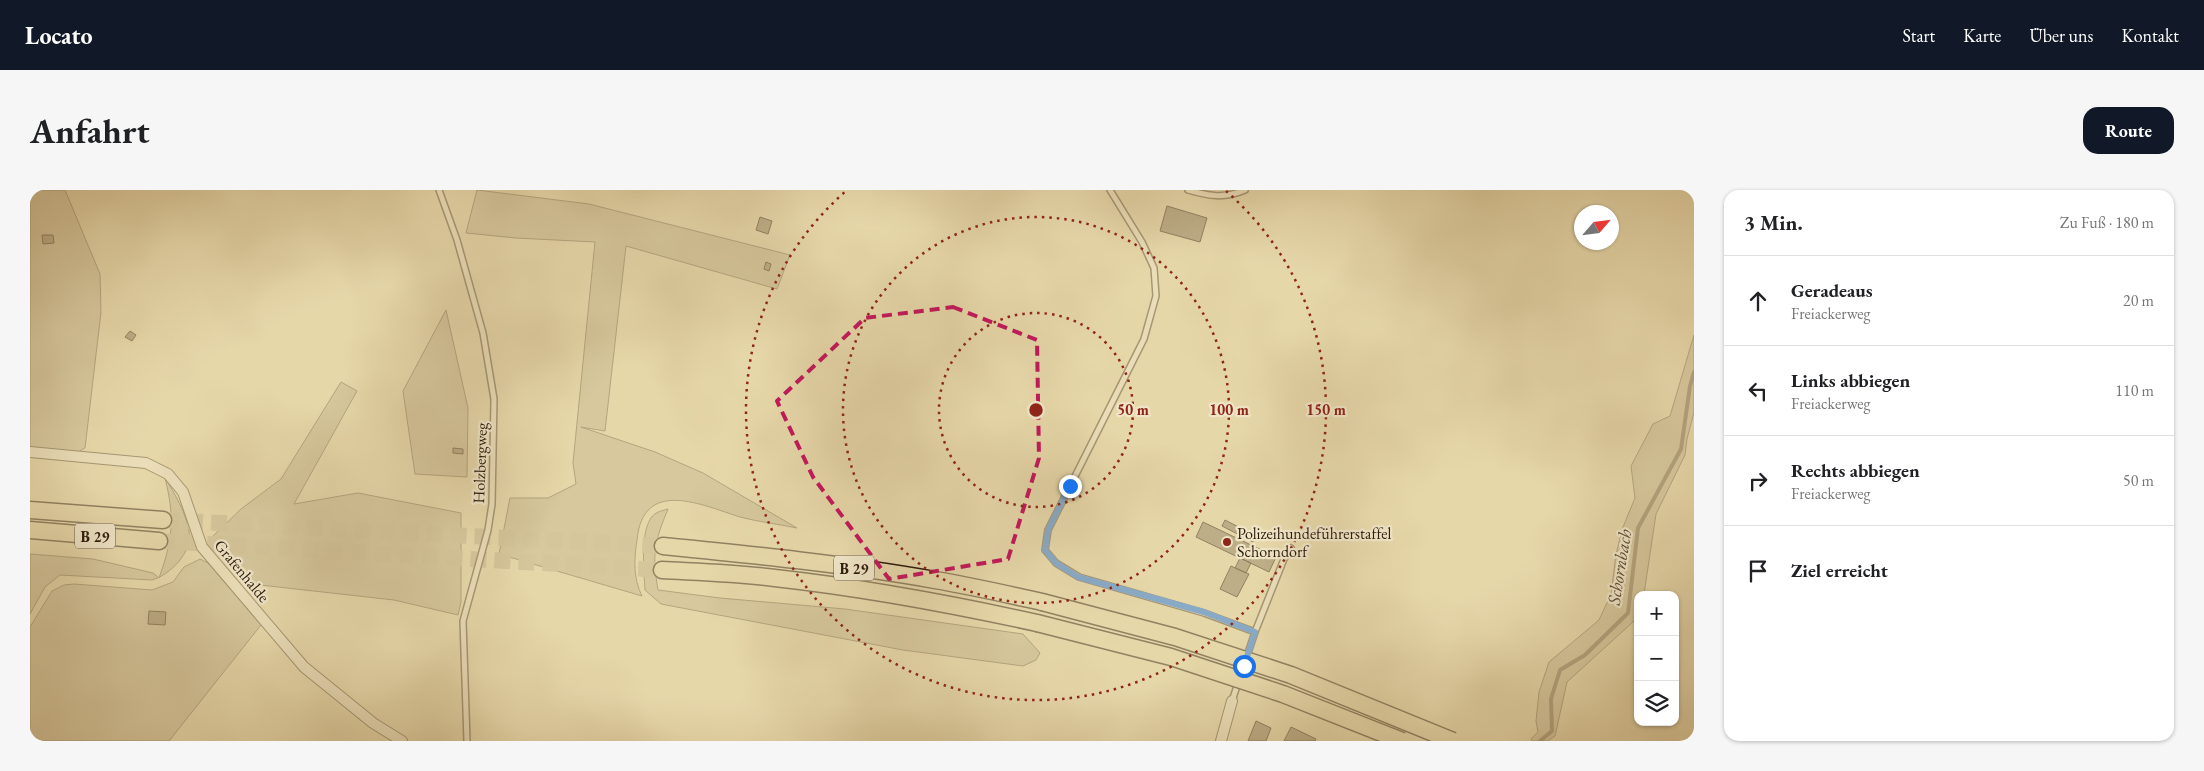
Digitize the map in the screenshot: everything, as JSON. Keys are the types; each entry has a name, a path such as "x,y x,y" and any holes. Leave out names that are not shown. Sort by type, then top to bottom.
{"highway":[{"name":"B 29","path":"30,510 162,520"},
{"name":"B 29","path":"30,530 159,542"},
{"name":"B 29","path":"664,546 770,556 853,568 934,580 1042,602 1175,637 1291,675 1453,741"},
{"name":"B 29","path":"662,570 774,578 862,589 948,603 1037,623 1172,657 1283,694 1402,741"}],"street":[{"name":"Grafenhalde","path":"30,452 86,459 146,463 168,474 182,492 202,547 298,659 373,723 402,741"},
{"path":"1221,741 1232,701"}],"lane":[{"name":"Holzbergweg","path":"439,190 457,240 483,333 494,400 492,504 488,530 463,621 467,741"},
{"path":"1110,190 1142,242 1154,268 1156,296 1144,338 1048,530 1045,550 1056,563 1078,577 1204,612 1255,632"},
{"path":"1188,190 1214,197 1233,195 1245,190"},
{"path":"1232,701 1255,632 1284,559 1291,548"}],"highlighted area":[{"path":"953,307 1037,340 1039,458 1008,559 889,579 813,477 777,401 865,318"}],"shaded area":[{"path":"30,190 65,190 100,274 101,312 85,448 78,452 30,448"},
{"path":"477,190 589,204 790,255 777,289 626,246 605,431 581,427 655,452 703,473 797,528 747,519 692,502 676,500 662,502 650,508 642,520 637,540 635,568 642,596 499,554 510,498 548,498 576,484 573,463 595,242 516,238 466,233"},
{"path":"446,310 468,408 467,477 415,474 403,391"},
{"path":"1694,335 1694,412 1685,455 1656,514 1644,591 1634,591 1634,621 1567,682 1555,736 1548,741 1532,741 1531,739 1538,732 1536,721 1539,692 1549,662 1599,620 1611,594 1616,554 1623,527 1635,498 1631,466 1653,424 1670,416"},
{"path":"341,382 357,391 294,504 358,493 461,513 461,602 458,615 394,600 260,585 238,575 218,552 211,538 241,509 281,479"},
{"path":"165,478 183,511 188,524 189,539 179,562 159,577 170,540 171,528 170,505"},
{"path":"668,509 657,540 655,567 658,590 720,598 845,609 1023,634 1040,653 1036,660 1023,666 903,650 661,604 645,590 644,543 645,533 651,518 656,513"},
{"path":"30,554 93,559 153,573 158,578 152,580 60,575 45,587 30,614"},
{"path":"200,559 208,563 261,625 169,741 30,741 30,627 52,591 64,585 74,584 152,590 173,582 184,567"}],"building":[{"path":"1167,206 1207,218 1200,242 1160,231"},
{"path":"760,217 772,221 768,234 756,230"},
{"path":"42,235 53,235 54,243 43,244"},
{"path":"766,262 771,264 769,271 764,269"},
{"path":"130,331 136,335 132,341 125,337"},
{"path":"453,448 463,449 463,454 453,453"},
{"path":"1225,520 1256,536 1253,542 1222,526"},
{"name":"Polizeihundeführerstaffel Schorndorf","path":"1203,522 1276,557 1269,572 1196,537"},
{"path":"1240,558 1251,563 1246,573 1235,568"},
{"path":"1231,566 1249,574 1237,597 1220,589"},
{"path":"149,611 166,612 165,625 148,624"},
{"path":"1256,721 1271,728 1266,741 1248,741"},
{"path":"1291,727 1316,739 1315,741 1284,741"}],"waterway":[{"name":"Schornbach","path":"1540,741 1552,731 1551,699 1560,670 1585,655 1628,613 1638,528 1681,449 1690,386 1694,372"}],"tunnel":[{"path":"163,520 663,546"},
{"path":"159,541 662,570"}],"place":[{"name":"Polizeihundeführerstaffel Schorndorf","path":"1227,542"}],"route":[{"path":"1070,486 1048,530 1045,550 1056,563 1078,577 1204,612 1255,632 1244,666"}]}
